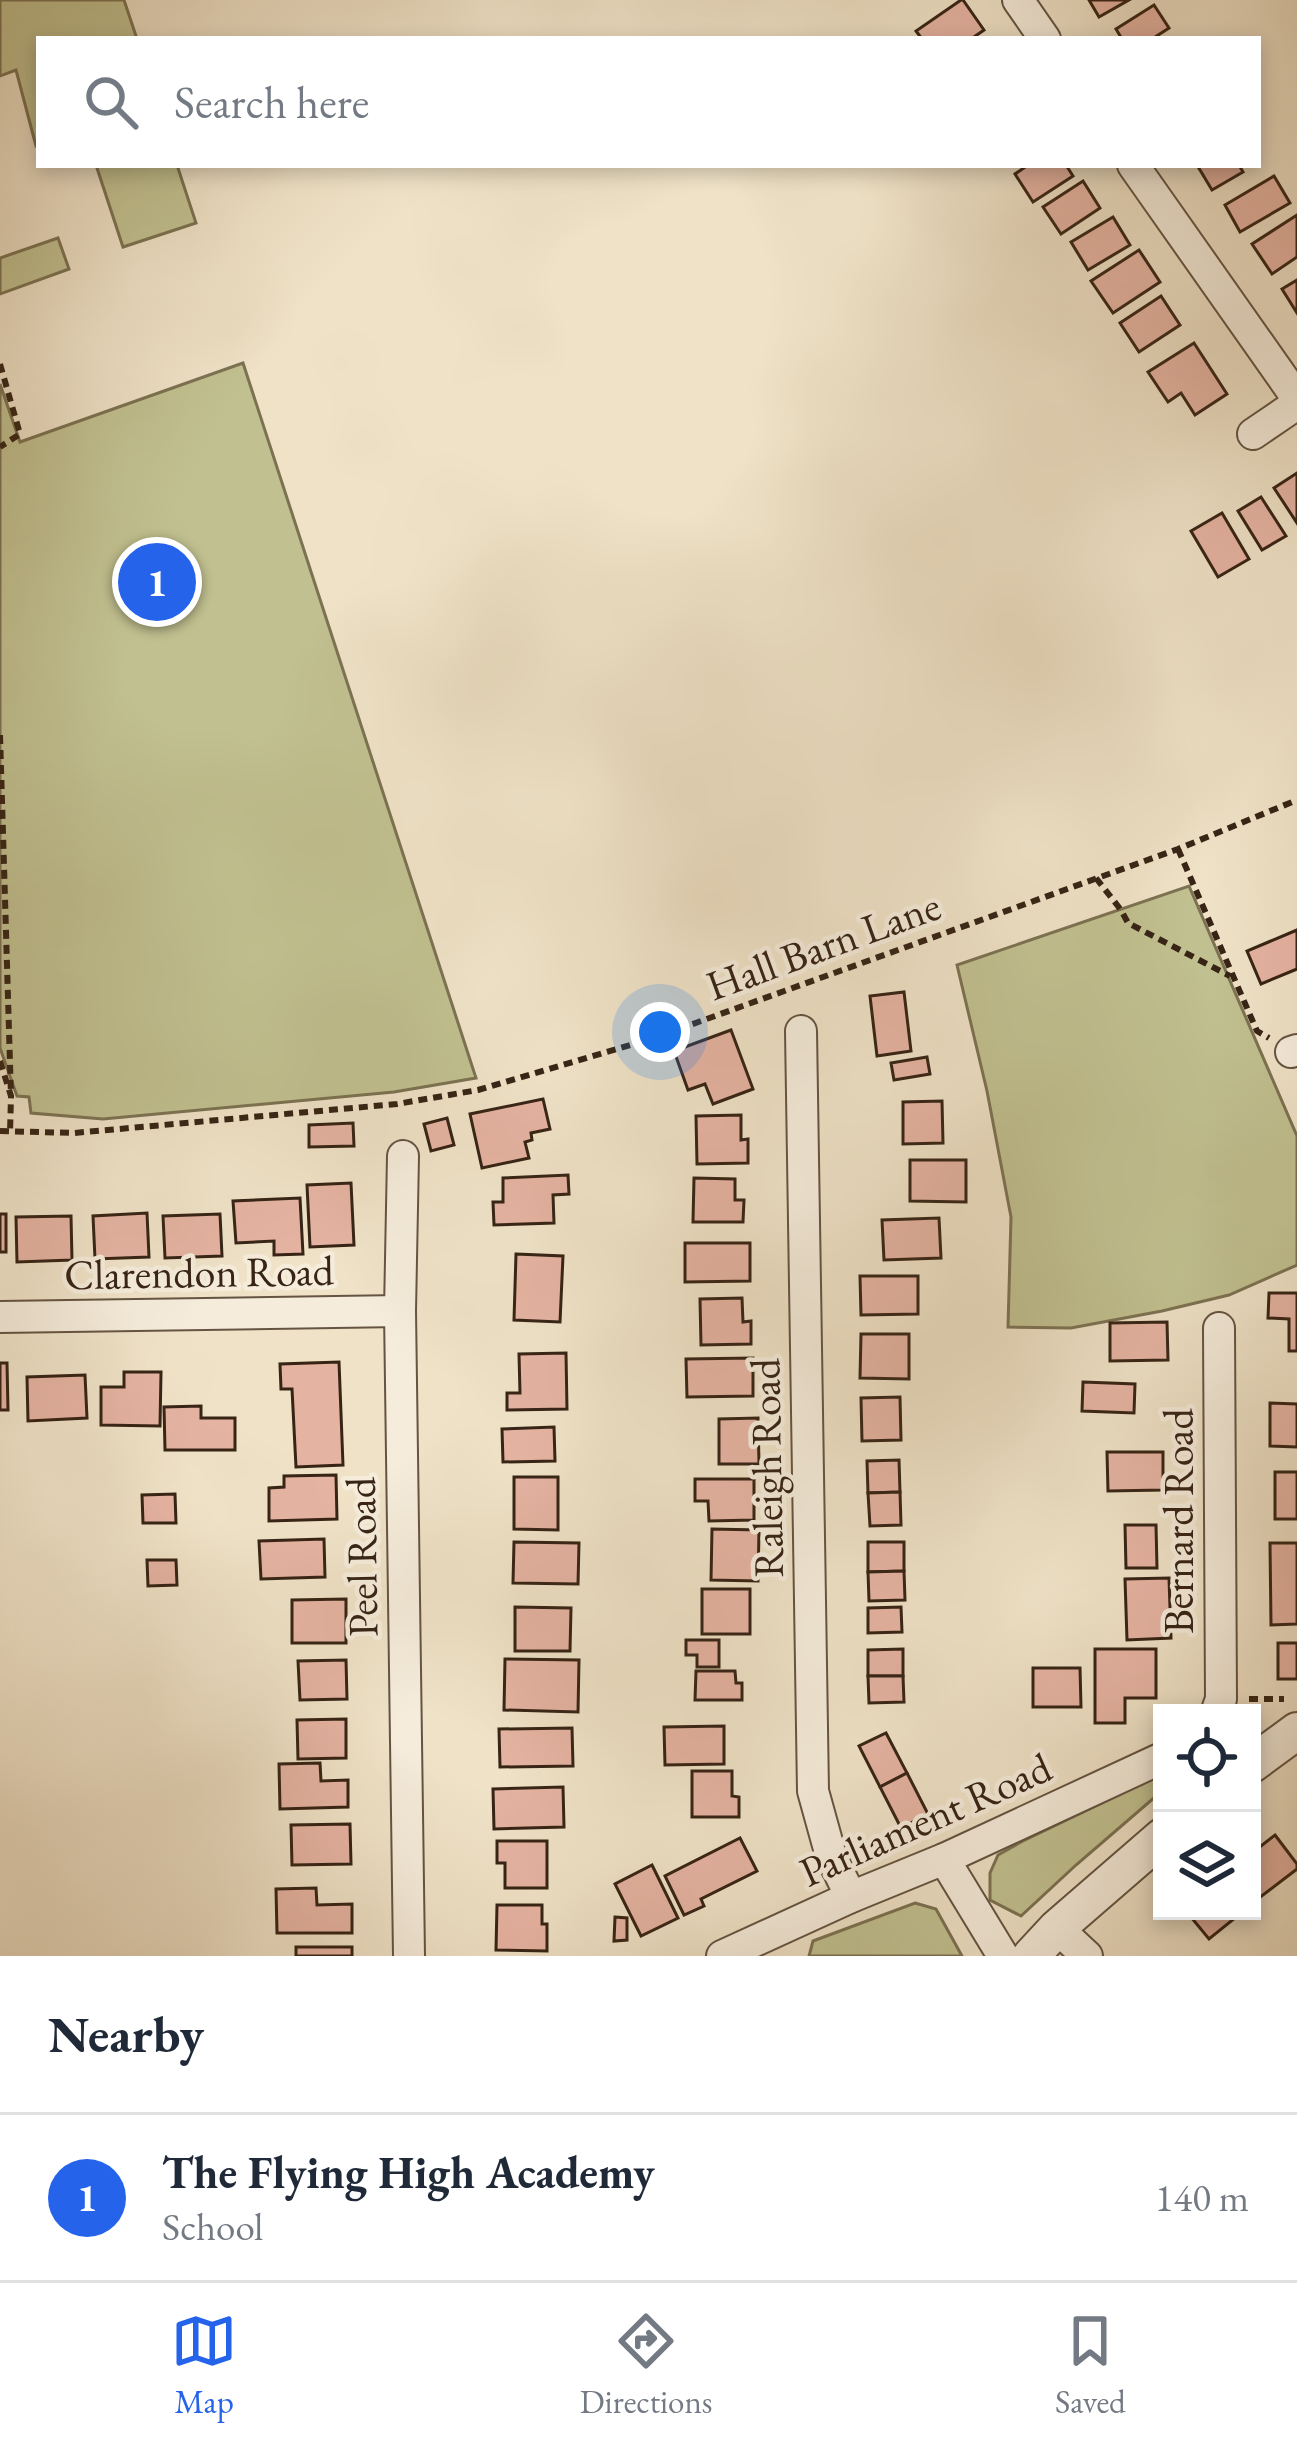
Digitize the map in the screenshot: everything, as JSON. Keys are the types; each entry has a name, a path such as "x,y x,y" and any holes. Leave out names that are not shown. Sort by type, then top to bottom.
{"street":[{"path":"1018,0 1043,36"},
{"path":"1135,168 1297,401 1253,434"},
{"name":"Raleigh Road","path":"800,1031 813,1791 831,1856 851,1897"},
{"name":"Peel Road","path":"403,1156 400,1311 410,1956"},
{"name":"Clarendon Road","path":"0,1317 400,1311"},
{"name":"Bernard Road","path":"1219,1704 1220,1328"},
{"path":"1261,1757 1297,1731"},
{"name":"Parliament Road","path":"722,1956 1153,1762"},
{"path":"1031,1956 1153,1845"},
{"path":"944,1859 1004,1956"},
{"path":"1057,1928 1087,1956"}],"path":[{"path":"0,364 20,434 0,447"},
{"path":"0,734 11,1096 5,1132"},
{"name":"Hall Barn Lane","path":"5,1132 74,1133 397,1104 478,1090 654,1038 1178,850 1297,800"},
{"path":"1178,850 1257,1031 1294,1051"},
{"path":"1096,878 1128,922 1234,978"},
{"path":"0,1061 11,1096"},
{"path":"1238,1704 1297,1698"}],"shaded area":[{"path":"0,0 124,0 136,36 36,36 36,146 16,70 0,76"},
{"path":"97,168 178,168 196,223 123,247"},
{"path":"58,238 69,269 0,294 0,258"},
{"path":"243,363 476,1078 394,1092 103,1119 31,1113 29,1097 17,1096 0,1048 0,384 20,442"},
{"path":"1189,886 1297,1136 1297,1265 1229,1295 1162,1311 1071,1328 1008,1327 1011,1217 957,965"},
{"path":"1153,1778 1153,1799 1021,1916 990,1900 990,1873 998,1855"},
{"path":"915,1903 936,1909 962,1956 809,1956 813,1941"}],"building":[{"path":"961,0 984,30 975,36 920,36 916,31"},
{"path":"1089,0 1129,0 1099,17"},
{"path":"1154,5 1169,28 1157,36 1120,36 1116,29"},
{"path":"1024,168 1068,168 1073,176 1033,202 1015,174"},
{"path":"1199,168 1241,168 1243,172 1212,190"},
{"path":"1274,176 1290,203 1240,232 1225,205"},
{"path":"1083,181 1100,208 1061,234 1043,207"},
{"path":"1297,215 1297,257 1272,274 1252,244"},
{"path":"1113,217 1130,245 1088,270 1071,242"},
{"path":"1139,250 1160,282 1113,313 1091,281"},
{"path":"1297,280 1297,313 1282,289"},
{"path":"1161,296 1180,325 1139,352 1120,323"},
{"path":"1194,343 1227,394 1195,415 1181,393 1168,402 1148,372"},
{"path":"1297,473 1297,523 1274,488"},
{"path":"1261,497 1286,536 1262,550 1238,511"},
{"path":"1222,513 1249,559 1218,577 1191,531"},
{"path":"1297,930 1297,969 1261,984 1247,951"},
{"path":"904,992 911,1051 877,1056 870,996"},
{"path":"731,1030 753,1089 713,1104 705,1084 688,1090 674,1051"},
{"path":"927,1057 930,1074 894,1080 891,1063"},
{"path":"543,1099 550,1129 531,1133 532,1140 525,1142 529,1158 482,1168 470,1114"},
{"path":"942,1101 943,1143 903,1144 903,1102"},
{"path":"741,1115 741,1140 748,1139 748,1163 697,1164 696,1116"},
{"path":"447,1118 454,1145 431,1151 424,1124"},
{"path":"353,1123 354,1146 309,1147 309,1125"},
{"path":"910,1160 966,1160 966,1202 910,1201"},
{"path":"568,1175 569,1194 553,1195 554,1223 494,1225 493,1202 503,1202 503,1178"},
{"path":"694,1178 735,1179 735,1200 744,1200 743,1222 693,1222"},
{"path":"351,1183 354,1245 310,1247 307,1185"},
{"path":"300,1198 303,1254 274,1255 274,1241 236,1243 233,1201"},
{"path":"147,1213 149,1257 95,1259 93,1216"},
{"path":"0,1214 6,1214 6,1252 0,1252"},
{"path":"220,1214 222,1256 165,1258 163,1216"},
{"path":"71,1216 72,1260 17,1262 16,1217"},
{"path":"939,1218 941,1258 884,1260 882,1220"},
{"path":"685,1243 750,1243 750,1281 685,1282"},
{"path":"516,1254 563,1256 560,1322 514,1320"},
{"path":"860,1276 918,1276 918,1314 861,1315"},
{"path":"1269,1293 1297,1293 1297,1351 1289,1351 1289,1319 1268,1318"},
{"path":"742,1298 743,1322 751,1321 751,1344 701,1345 700,1299"},
{"path":"1167,1322 1168,1360 1110,1361 1110,1323"},
{"path":"861,1334 909,1334 909,1379 860,1378"},
{"path":"566,1353 567,1409 507,1410 507,1393 520,1393 519,1354"},
{"path":"753,1358 753,1396 687,1397 686,1359"},
{"path":"339,1362 343,1465 296,1467 292,1389 281,1389 280,1364"},
{"path":"0,1363 7,1363 8,1410 0,1410"},
{"path":"124,1372 161,1372 160,1426 101,1425 101,1387 124,1387"},
{"path":"85,1375 87,1418 28,1421 27,1377"},
{"path":"1083,1382 1135,1384 1134,1413 1082,1411"},
{"path":"900,1397 901,1440 862,1441 861,1398"},
{"path":"1270,1403 1297,1404 1297,1447 1270,1446"},
{"path":"201,1406 201,1418 235,1418 235,1450 165,1450 164,1407"},
{"path":"758,1418 759,1464 719,1464 719,1419"},
{"path":"554,1427 555,1461 503,1462 502,1429"},
{"path":"1107,1452 1163,1452 1163,1490 1108,1491"},
{"path":"899,1460 900,1492 868,1493 867,1461"},
{"path":"1275,1472 1297,1472 1297,1519 1275,1519"},
{"path":"336,1475 337,1519 269,1521 269,1488 284,1487 284,1476"},
{"path":"514,1477 558,1477 558,1530 514,1529"},
{"path":"695,1479 754,1479 754,1520 709,1521 708,1501 695,1501"},
{"path":"900,1492 901,1525 870,1526 868,1493"},
{"path":"175,1494 176,1523 143,1523 142,1495"},
{"path":"1125,1525 1156,1525 1157,1568 1126,1568"},
{"path":"712,1529 759,1530 758,1581 711,1580"},
{"path":"324,1539 325,1577 261,1579 259,1541"},
{"path":"514,1542 579,1543 578,1584 513,1583"},
{"path":"868,1542 904,1542 904,1571 868,1572"},
{"path":"1270,1543 1297,1543 1297,1624 1271,1625"},
{"path":"147,1560 176,1560 177,1585 148,1586"},
{"path":"904,1571 905,1600 869,1601 868,1572"},
{"path":"1169,1578 1171,1638 1127,1640 1125,1579"},
{"path":"702,1589 750,1589 750,1634 702,1634"},
{"path":"346,1599 346,1643 292,1643 292,1600"},
{"path":"515,1607 571,1608 570,1651 515,1651"},
{"path":"901,1607 902,1632 868,1633 868,1608"},
{"path":"686,1640 719,1640 719,1667 697,1667 697,1655 686,1655"},
{"path":"1278,1643 1297,1643 1297,1679 1278,1679"},
{"path":"903,1649 903,1676 868,1676 868,1650"},
{"path":"1095,1649 1156,1649 1156,1698 1125,1698 1125,1723 1095,1723"},
{"path":"505,1659 579,1660 578,1712 504,1710"},
{"path":"346,1660 347,1699 300,1700 298,1661"},
{"path":"1033,1668 1080,1668 1081,1707 1033,1707"},
{"path":"696,1671 735,1671 736,1683 742,1683 742,1700 695,1700"},
{"path":"868,1676 903,1676 904,1702 869,1703"},
{"path":"346,1719 346,1758 298,1759 297,1720"},
{"path":"724,1726 724,1764 665,1765 664,1727"},
{"path":"572,1728 573,1766 500,1767 499,1729"},
{"path":"886,1733 907,1773 880,1787 859,1746"},
{"path":"320,1763 321,1781 348,1780 348,1807 280,1809 279,1764"},
{"path":"692,1771 732,1771 732,1796 739,1797 739,1817 692,1817"},
{"path":"907,1773 928,1814 901,1828 880,1787"},
{"path":"563,1787 564,1827 494,1829 493,1789"},
{"path":"350,1824 351,1864 292,1865 291,1825"},
{"path":"1275,1835 1297,1869 1261,1896 1261,1846"},
{"path":"740,1838 757,1871 701,1899 704,1906 684,1915 665,1876"},
{"path":"497,1841 547,1841 547,1888 505,1888 505,1863 497,1863"},
{"path":"652,1865 678,1918 641,1936 615,1884"},
{"path":"316,1888 317,1905 352,1904 352,1933 277,1933 276,1889"},
{"path":"497,1905 542,1905 547,1951 496,1950"},
{"path":"615,1917 627,1918 627,1940 614,1941"},
{"path":"1193,1920 1233,1920 1209,1939"},
{"path":"296,1947 352,1947 352,1956 296,1956"}],"place":[{"name":"The Flying High Academy","path":"157,582"}]}
